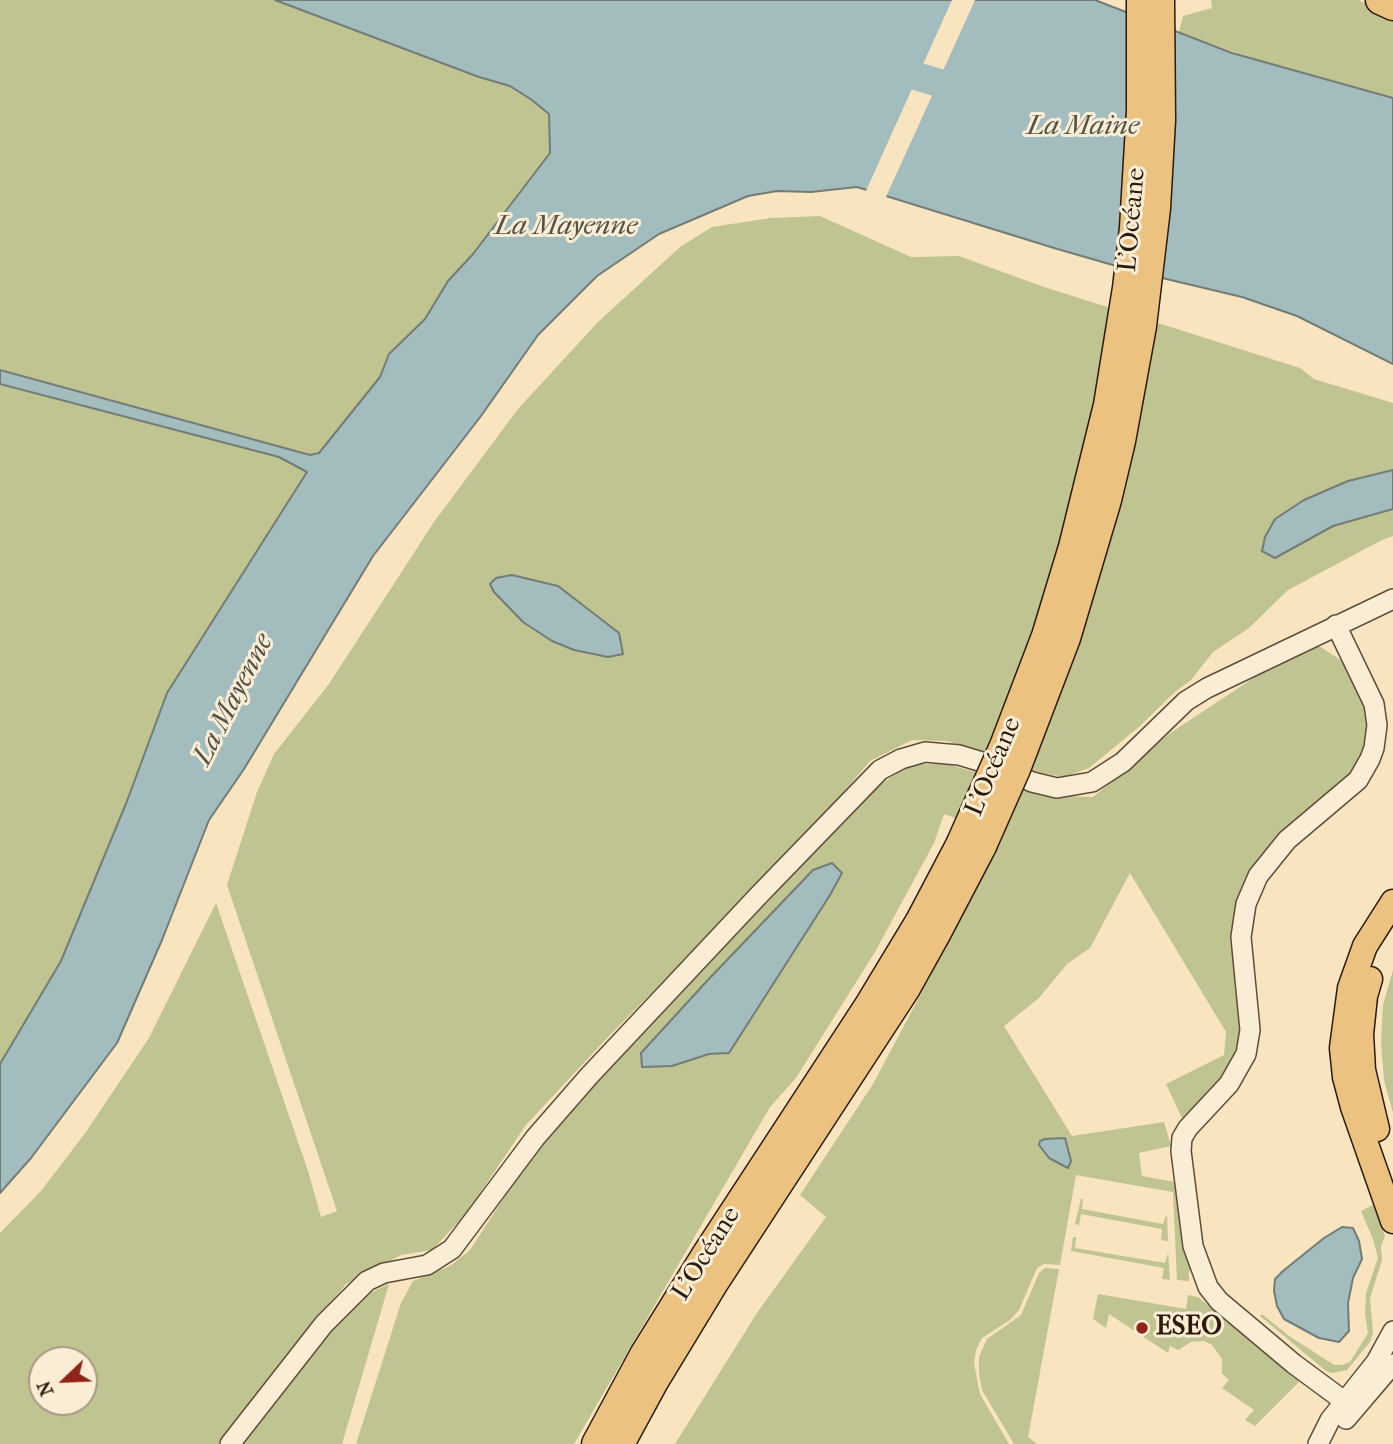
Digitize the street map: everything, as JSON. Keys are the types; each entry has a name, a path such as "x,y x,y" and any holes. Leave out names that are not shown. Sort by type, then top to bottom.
{"highway":[{"name":"L’Océane","path":"621,1444 696,1311 905,988 947,914 1004,746 1046,636 1073,547 1099,445 1127,288 1134,228 1141,110 1141,0"},
{"name":"L’Océane","path":"596,1444 645,1355 706,1255 889,974 1016,769 1066,638 1107,500 1121,442 1142,326 1156,208 1161,108 1160,0"},
{"path":"1380,0 1393,6"}],"main road":[{"path":"1393,902 1366,946 1350,988 1342,1048 1345,1077 1353,1107 1393,1221"},
{"path":"1393,928 1377,954 1365,996 1361,1034 1363,1070 1369,1104 1393,1171"}],"street":[{"path":"230,1444 324,1324 367,1282 384,1273 427,1265 452,1249 534,1138 749,905 880,770 901,759 925,752 958,755 1002,768 1032,782 1057,788 1092,782 1123,762 1186,701 1257,662 1393,599"},
{"path":"1336,625 1374,704 1377,725 1374,748 1358,780 1287,840 1258,876 1246,904 1241,937 1250,1030 1246,1054 1229,1084 1188,1128 1182,1138 1181,1151 1193,1246 1208,1287 1219,1301 1257,1333 1344,1401"},
{"path":"1319,1443 1330,1420 1376,1362 1393,1331"},
{"path":"1319,1443 1332,1436 1393,1364"}],"green space":[{"path":"0,0 275,0 479,77 510,86 549,114 550,153 473,254 448,281 425,319 389,354 380,377 319,453 310,456 0,370"},
{"path":"1211,0 1358,0 1393,16 1393,98 1261,62 1179,32 1183,16 1212,8"},
{"path":"820,216 911,257 959,256 1041,286 1300,368 1314,379 1393,403 1393,470 1348,481 1275,558 1333,526 1393,509 1393,536 1288,590 1249,628 1213,652 1191,680 1089,768 1064,777 1036,772 947,741 912,740 870,761 802,841 608,1037 526,1125 465,1215 432,1250 401,1255 346,1284 240,1414 222,1444 0,1444 0,1233 41,1191 86,1132 149,1038 216,903 308,1171 321,1217 337,1211 227,885 257,792 274,754 329,684 434,522 518,409 598,322 680,247 712,227 771,218","holes":["512,575 558,586 585,608"]},
{"path":"0,384 279,457 307,472 167,693 127,801 61,961 0,1064"},
{"path":"1319,646 1345,663 1366,705 1370,739 1362,757 1344,781 1242,899 1242,1031 1235,1064 1183,1120 1166,1084 1224,1055 1226,1032 1130,873 1090,948 1067,964 1039,998 1004,1026 1072,1136 1164,1122 1171,1146 1139,1153 1142,1176 1180,1183 1196,1269 1189,1271 1189,1281 1177,1280 1173,1192 1076,1175 1060,1265 1044,1264 1037,1268 1019,1310 1010,1320 982,1338 976,1350 974,1363 980,1394 1009,1444 675,1444 757,1313 826,1217 800,1195 873,1084 1003,835 944,814 934,843 875,952 796,1078 770,1107 574,1444 356,1444 401,1303 413,1281 450,1266 470,1250 550,1127 868,793 911,764 948,764 1054,796 1093,797 1169,734 1276,663","holes":["841,873 830,895 729,1053 709,1054 672,1066 641,1053 667,1026"]},
{"path":"1393,970 1393,1113 1384,1080 1381,1042 1383,1005"},
{"path":"1081,1199 1082,1209 1163,1224 1167,1214 1168,1241 1161,1240 1162,1229 1081,1214 1079,1225 1075,1224"},
{"path":"1373,1205 1385,1236 1381,1246 1382,1260 1370,1298 1373,1333 1370,1342 1347,1370 1332,1373 1326,1371 1260,1316 1262,1314 1289,1336 1334,1365 1350,1362 1368,1333 1366,1293 1378,1258 1361,1211"},
{"path":"1073,1237 1076,1237 1075,1248 1165,1263 1168,1253 1170,1280 1162,1279 1164,1268 1071,1251"},
{"path":"1045,1268 1059,1269 1028,1437 1037,1444 1014,1444 982,1390 979,1357 987,1339 1021,1315 1039,1273"},
{"path":"389,1284 342,1444 240,1444 344,1311"},
{"path":"1098,1294 1186,1309 1188,1295 1198,1297 1300,1381 1255,1426 1245,1420 1254,1410 1222,1388 1229,1380 1222,1374 1222,1359 1212,1345 1204,1341 1191,1342 1178,1350 1170,1346 1168,1353 1109,1314 1106,1328 1093,1319"}],"water":[{"name":"La Mayenne","path":"275,0 1095,0 1232,53 1393,98 1393,364 1297,316 1242,297 1137,272 857,187 811,192 777,191 748,196 659,234 597,276 538,335 481,416 373,556 244,769 209,820 162,940 117,1043 31,1158 0,1193 0,1064 61,961 127,801 167,693 307,472 279,457 0,384 0,370 310,455 319,453 380,377 389,354 425,319 448,281 473,254 550,153 549,114 510,86 479,77"},
{"path":"1393,470 1393,509 1333,526 1275,558 1262,551 1265,537 1275,519 1304,500 1348,481"},
{"path":"512,575 558,586 619,633 623,654 608,657 574,650 552,641 523,622 494,592 490,584 496,578"},
{"path":"832,863 842,873 729,1053 709,1054 672,1066 642,1067 641,1053 706,982 813,870"},
{"path":"1065,1138 1071,1161 1068,1168 1049,1158 1039,1145 1040,1141 1045,1139"},
{"path":"1342,1227 1353,1228 1359,1241 1362,1259 1353,1278 1348,1303 1349,1331 1339,1342 1319,1338 1284,1319 1277,1306 1274,1291 1275,1279 1283,1271"}],"pier":[{"path":"952,0 975,0 937,84 919,77 918,79 936,87 885,199 865,193"}],"waterway":[{"name":"La Maine","path":"880,65 978,95"}],"place":[{"name":"ESEO","path":"1142,1328"}]}
